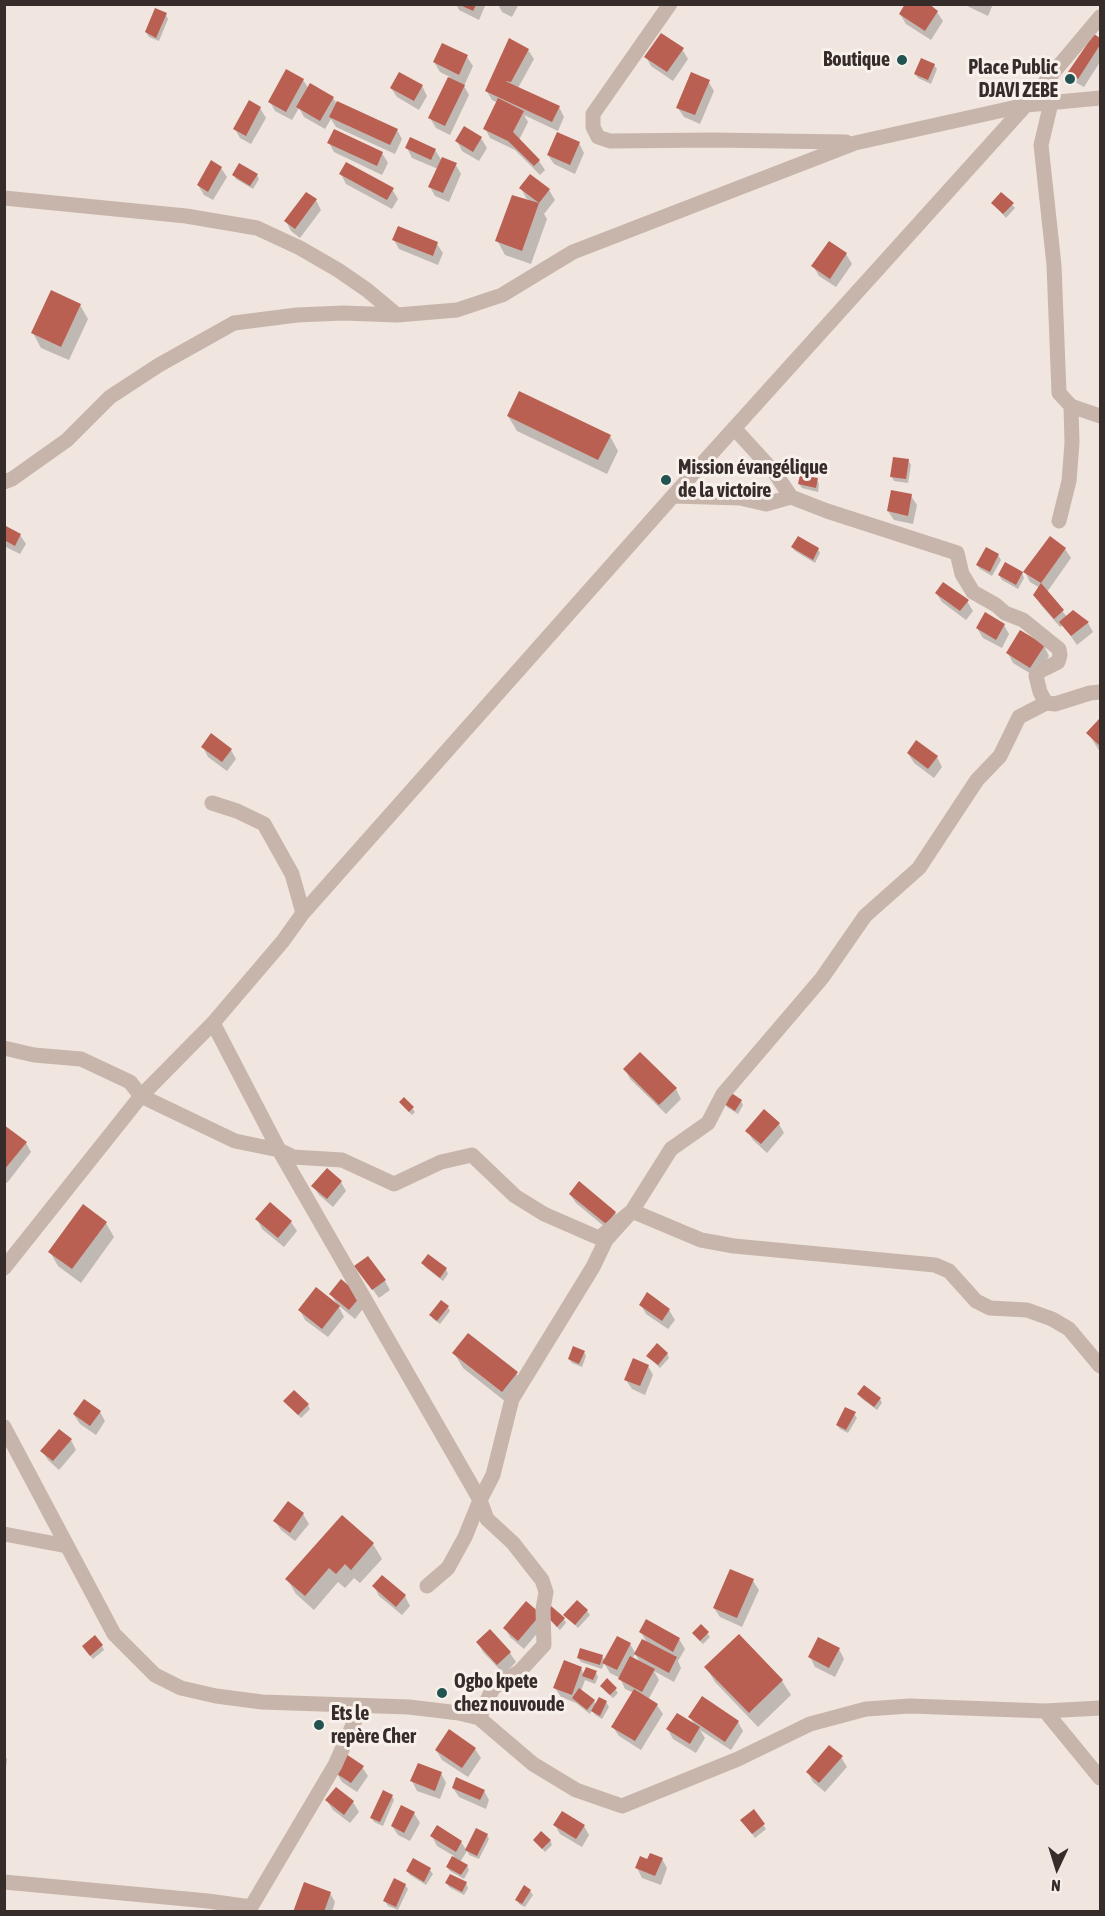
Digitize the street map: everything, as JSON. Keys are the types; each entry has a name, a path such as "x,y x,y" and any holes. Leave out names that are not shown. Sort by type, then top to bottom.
{"street":[{"path":"669,4 593,114 593,127 598,137 610,141 713,140 855,143"},
{"path":"4,1268 146,1091 213,1023 283,941 303,913 734,428 1026,105 1101,17"},
{"path":"4,482 12,479 67,440 110,397 159,364 234,323 297,315 343,313 397,315 457,310 502,295 573,252 855,143 1026,105 1101,98"},
{"path":"1051,103 1041,146 1054,265 1059,393 1071,406 1101,416"},
{"path":"4,198 186,216 257,228 300,248 338,270 397,315"},
{"path":"1059,521 1069,481 1072,443 1071,406"},
{"path":"734,428 775,473 791,497 957,553 962,574 973,592 1005,613 1023,620 1059,649 1058,662 1040,671 1036,676 1040,692 1046,703"},
{"path":"674,496 740,498 766,504 791,497"},
{"path":"427,1586 448,1568 465,1537 493,1475 512,1399 587,1276 606,1240 632,1211 671,1149 708,1122 723,1094 822,978 865,916 919,868 977,780 1000,756 1019,717 1046,703 1055,704 1090,693 1101,692"},
{"path":"212,803 237,811 264,824 292,874 303,913"},
{"path":"213,1023 279,1150 480,1500 487,1519 513,1543 542,1580 546,1592 543,1609 544,1645 520,1671 493,1688 479,1718"},
{"path":"4,1048 34,1055 81,1059 130,1082 235,1141 279,1150 293,1157 342,1160 394,1184 441,1162 472,1155 515,1196 544,1214 599,1238 632,1211"},
{"path":"632,1211 700,1240 734,1246 935,1265 949,1271 976,1301 990,1308 1027,1310 1052,1318 1069,1329 1101,1366"},
{"path":"4,1427 114,1634 155,1675 181,1688 216,1696 262,1702 409,1707 459,1713 479,1718 533,1764 576,1790 622,1806 738,1759 810,1724 866,1709 909,1706 1045,1711 1101,1708"},
{"path":"4,1534 68,1546"},
{"path":"4,1882 208,1901 249,1909 335,1765 361,1707"},
{"path":"1045,1711 1100,1777"}],"building":[{"path":"905,4 929,4 938,11 925,31 899,14"},
{"path":"460,5 476,5 473,11"},
{"path":"155,8 167,13 156,38 145,32"},
{"path":"661,33 684,48 667,72 644,57"},
{"path":"1094,34 1100,38 1100,45 1078,79 1068,72"},
{"path":"509,38 529,49 511,82 505,81 560,106 552,122 485,91"},
{"path":"442,43 468,55 459,75 433,62"},
{"path":"921,58 935,64 928,80 914,74"},
{"path":"286,69 304,79 286,112 268,102"},
{"path":"399,72 423,85 414,101 390,88"},
{"path":"691,72 710,80 695,115 676,108"},
{"path":"448,77 465,85 445,126 428,118"},
{"path":"310,83 334,97 320,121 296,107"},
{"path":"498,98 524,111 513,132 540,160 534,166 508,141 483,129"},
{"path":"249,100 261,107 246,136 233,129"},
{"path":"337,101 398,129 390,145 329,117"},
{"path":"464,126 482,137 473,152 455,141"},
{"path":"334,129 383,152 377,166 327,143"},
{"path":"557,132 580,142 570,165 547,155"},
{"path":"410,137 436,149 431,160 405,148"},
{"path":"442,157 457,163 443,193 428,187"},
{"path":"211,160 222,167 208,192 197,185"},
{"path":"346,162 394,188 387,200 339,174"},
{"path":"239,163 258,174 250,186 232,175"},
{"path":"530,174 550,189 539,203 519,188"},
{"path":"306,192 317,199 295,229 284,221"},
{"path":"1001,192 1014,203 1003,214 991,203"},
{"path":"512,195 539,203 522,251 495,241"},
{"path":"398,226 438,242 433,256 392,240"},
{"path":"829,241 847,253 830,279 811,266"},
{"path":"51,290 81,304 61,347 31,333"},
{"path":"519,391 611,435 598,460 507,416"},
{"path":"893,457 909,459 906,479 890,477"},
{"path":"800,475 818,478 816,488 798,484"},
{"path":"891,490 912,494 908,516 887,511"},
{"path":"4,525 21,534 15,546 4,540"},
{"path":"798,536 819,548 813,560 791,547"},
{"path":"1050,536 1066,548 1041,583 1023,572"},
{"path":"986,547 999,554 990,572 976,565"},
{"path":"1005,562 1023,572 1016,585 998,575"},
{"path":"943,582 969,600 960,611 935,593"},
{"path":"1041,583 1064,610 1054,619 1033,595"},
{"path":"1073,610 1089,622 1071,636 1059,622"},
{"path":"985,612 1005,624 996,640 976,628"},
{"path":"1020,630 1045,645 1030,668 1006,653"},
{"path":"1100,718 1100,746 1086,733"},
{"path":"211,733 232,749 222,762 201,747"},
{"path":"916,740 938,756 928,769 907,753"},
{"path":"640,1052 677,1088 659,1105 623,1069"},
{"path":"730,1092 742,1100 735,1111 723,1103"},
{"path":"404,1097 414,1107 409,1112 399,1102"},
{"path":"764,1109 780,1123 761,1144 745,1131"},
{"path":"4,1125 27,1142 4,1170"},
{"path":"327,1168 342,1181 327,1199 311,1186"},
{"path":"579,1181 616,1212 606,1224 569,1194"},
{"path":"270,1202 292,1221 278,1238 255,1219"},
{"path":"83,1204 107,1222 72,1269 48,1252"},
{"path":"428,1254 447,1268 440,1278 421,1263"},
{"path":"368,1256 386,1280 372,1290 354,1266"},
{"path":"341,1279 361,1296 349,1310 329,1294"},
{"path":"316,1287 340,1306 322,1329 298,1310"},
{"path":"647,1292 670,1309 662,1321 639,1305"},
{"path":"441,1300 449,1306 437,1321 429,1315"},
{"path":"468,1333 518,1372 502,1392 452,1353"},
{"path":"657,1343 668,1353 658,1365 646,1356"},
{"path":"573,1346 585,1351 579,1364 568,1359"},
{"path":"633,1358 649,1365 640,1386 624,1380"},
{"path":"864,1385 881,1398 874,1407 857,1394"},
{"path":"294,1390 309,1404 298,1415 283,1401"},
{"path":"84,1399 101,1411 90,1426 73,1414"},
{"path":"845,1407 856,1412 846,1430 836,1425"},
{"path":"59,1429 72,1439 53,1461 40,1451"},
{"path":"288,1501 304,1513 290,1533 273,1521"},
{"path":"342,1515 374,1543 351,1570 345,1564 336,1574 329,1568 305,1596 285,1579"},
{"path":"730,1569 754,1579 737,1618 713,1608"},
{"path":"382,1575 406,1595 396,1607 372,1586"},
{"path":"577,1600 588,1610 575,1625 563,1615"},
{"path":"526,1601 541,1614 518,1641 503,1628"},
{"path":"551,1606 565,1618 557,1627 545,1614"},
{"path":"646,1619 680,1638 673,1652 639,1632"},
{"path":"701,1624 709,1632 700,1641 692,1633"},
{"path":"490,1629 511,1652 497,1665 476,1642"},
{"path":"739,1634 783,1680 749,1713 704,1667"},
{"path":"95,1635 103,1645 90,1656 82,1646"},
{"path":"617,1636 631,1643 617,1670 602,1663"},
{"path":"818,1637 840,1648 829,1668 808,1657"},
{"path":"642,1639 677,1657 669,1673 634,1654"},
{"path":"580,1648 603,1655 600,1665 577,1658"},
{"path":"630,1656 655,1669 642,1692 618,1679"},
{"path":"564,1660 582,1667 572,1695 553,1688"},
{"path":"586,1667 597,1671 593,1680 582,1676"},
{"path":"607,1678 617,1688 610,1695 600,1686"},
{"path":"579,1688 595,1700 587,1710 572,1698"},
{"path":"634,1689 658,1704 635,1741 611,1727"},
{"path":"702,1696 739,1721 725,1742 688,1717"},
{"path":"599,1697 607,1701 600,1716 591,1711"},
{"path":"677,1713 700,1727 690,1744 666,1729"},
{"path":"449,1729 476,1748 462,1768 435,1750"},
{"path":"829,1745 843,1756 819,1783 806,1772"},
{"path":"346,1754 364,1766 351,1783 334,1772"},
{"path":"418,1763 442,1772 435,1791 410,1781"},
{"path":"456,1777 485,1790 480,1800 452,1788"},
{"path":"336,1787 354,1801 344,1815 325,1800"},
{"path":"383,1790 393,1795 380,1822 370,1818"},
{"path":"401,1805 415,1812 404,1833 391,1826"},
{"path":"754,1809 765,1824 752,1834 740,1820"},
{"path":"562,1811 585,1825 576,1839 553,1825"},
{"path":"437,1825 462,1841 456,1852 430,1836"},
{"path":"476,1828 488,1834 477,1856 465,1850"},
{"path":"541,1831 551,1840 542,1849 533,1840"},
{"path":"650,1853 663,1858 655,1876 635,1868 640,1856 647,1859"},
{"path":"452,1856 468,1865 461,1875 446,1867"},
{"path":"413,1858 431,1868 424,1882 406,1871"},
{"path":"450,1874 467,1882 462,1892 445,1883"},
{"path":"394,1878 406,1884 396,1907 383,1901"},
{"path":"304,1882 331,1892 324,1912 293,1912"},
{"path":"524,1885 531,1890 522,1904 515,1900"}],"place":[{"name":"Boutique","path":"902,60"},
{"name":"Place Public DJAVI ZEBE","path":"1070,79"},
{"name":"Mission évangélique de la victoire","path":"666,480"},
{"name":"Ogbo kpete chez nouvoude","path":"442,1693"},
{"name":"Ets le repère Cher","path":"319,1725"}]}
